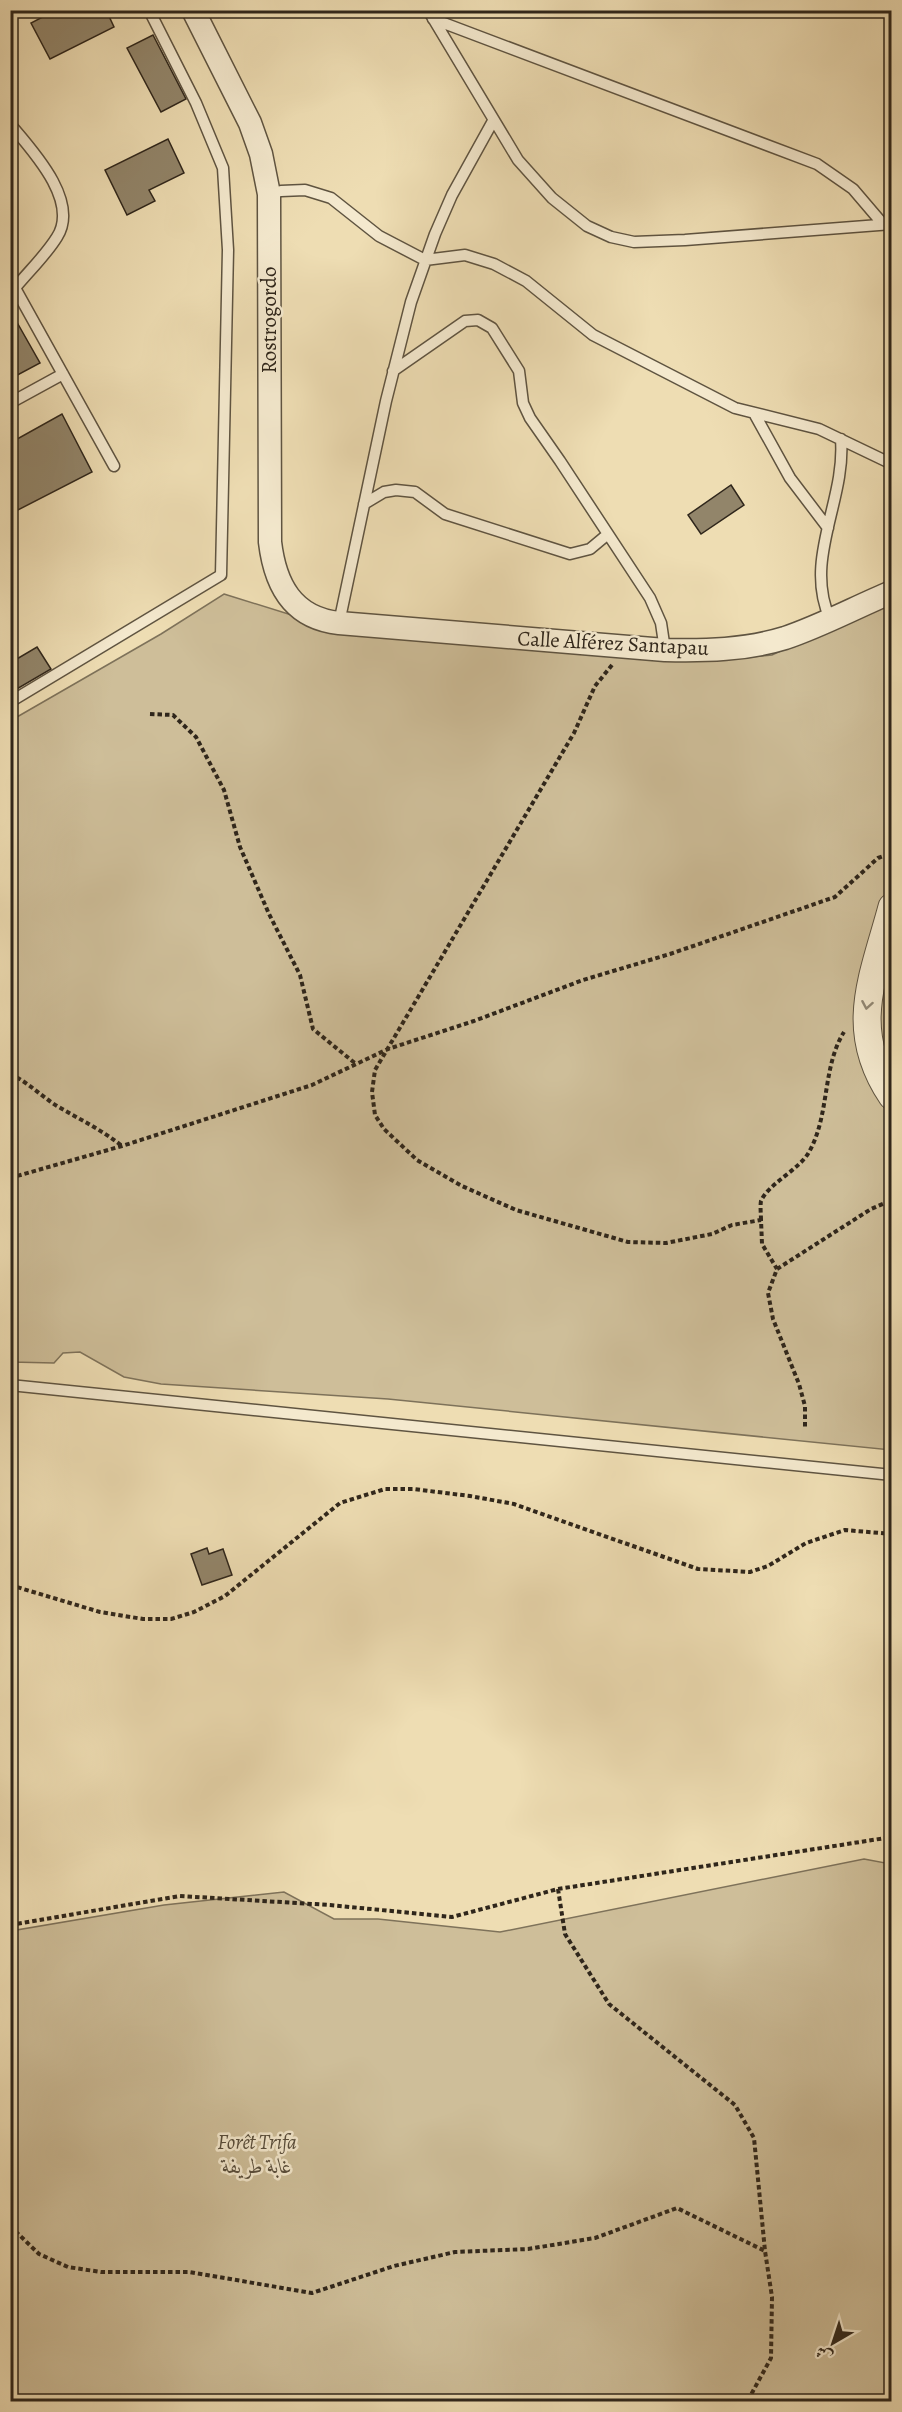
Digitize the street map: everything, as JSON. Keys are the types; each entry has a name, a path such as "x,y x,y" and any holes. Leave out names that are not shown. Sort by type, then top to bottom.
{"street":[{"name":"Rostrogordo","path":"193,10 250,123 261,154 269,194 269,517 272,559 275,572 289,597 305,611 332,622"},
{"name":"Calle Alférez Santapau","path":"332,622 665,650 707,651 751,646 784,638 891,591"},
{"path":"891,907 865,1011 869,1050 882,1082 891,1096"}],"lane":[{"path":"10,702 221,575 228,250 223,168 196,103 149,10"},
{"path":"431,15 518,160 552,198 587,226 611,237 634,242 685,240 889,223"},
{"path":"431,15 817,164 853,189 889,223"},
{"path":"332,622 364,504 393,371 411,302 425,260 452,195 494,121"},
{"path":"10,124 46,168 60,197 62,211 62,224 58,236 12,286 114,466"},
{"path":"269,194 305,190 331,198 379,236 425,260 465,255 510,272 540,292 593,335 735,408 819,429 891,464"},
{"path":"393,371 465,321 478,320 492,328 519,371 523,403 530,418 657,610 663,630 665,650"},
{"path":"10,403 63,374"},
{"path":"754,413 790,478 828,528"},
{"path":"830,619 823,601 820,581 828,528 841,468 841,439"},
{"path":"364,504 384,492 396,490 415,492 445,514 570,554 590,549 608,534"},
{"path":"10,1385 891,1475"}],"path":[{"path":"628,646 595,686 574,733 375,1070 372,1092 375,1115 384,1129 417,1160 462,1186 516,1210 628,1242 666,1243 712,1234 732,1225 761,1220"},
{"path":"150,714 173,715 196,737 224,790 240,847 269,914 300,975 313,1029 356,1064"},
{"path":"10,1178 122,1146 312,1085 388,1049 474,1021 583,980 670,954 835,897 878,858 891,853"},
{"path":"777,1269 762,1244 762,1201 809,1152 821,1121 833,1060 845,1030"},
{"path":"10,1074 36,1089 55,1105 104,1132 122,1146"},
{"path":"805,1430 805,1406 799,1384 784,1351 771,1311 768,1293 777,1269 891,1200"},
{"path":"10,1585 100,1612 143,1619 171,1619 194,1612 225,1596 340,1503 362,1494 385,1489 413,1489 514,1504 698,1569 750,1572 768,1566 806,1543 844,1530 891,1534"},
{"path":"10,1925 180,1896 330,1905 452,1917 558,1889 891,1837"},
{"path":"558,1889 565,1934 609,2004 735,2105 754,2139 765,2251 772,2296 771,2358 747,2402"},
{"path":"10,2226 39,2254 68,2267 101,2272 189,2272 312,2294 394,2266 456,2252 528,2249 595,2238 676,2208 765,2251"}],"green space":[{"path":"224,594 298,617 705,661 772,655 891,600 891,1450 388,1399 161,1384 124,1377 80,1352 63,1353 54,1363 11,1362 10,721 161,634"},
{"name":"Forêt Trifa غابة طريفة","path":"864,1859 891,1864 891,2401 11,2401 11,1931 164,1905 284,1892 334,1919 378,1919 500,1932"}],"building":[{"path":"56,10 106,10 114,27 50,59 31,23"},
{"path":"153,35 186,99 161,112 127,48"},
{"path":"168,139 184,173 149,190 155,201 127,215 105,170"},
{"path":"10,310 40,363 10,379"},
{"path":"62,414 92,472 10,514 10,443"},
{"path":"731,485 744,505 701,534 688,515"},
{"path":"37,647 51,669 10,693 10,663"},
{"path":"207,1548 209,1554 223,1549 232,1575 202,1585 191,1554"}]}
